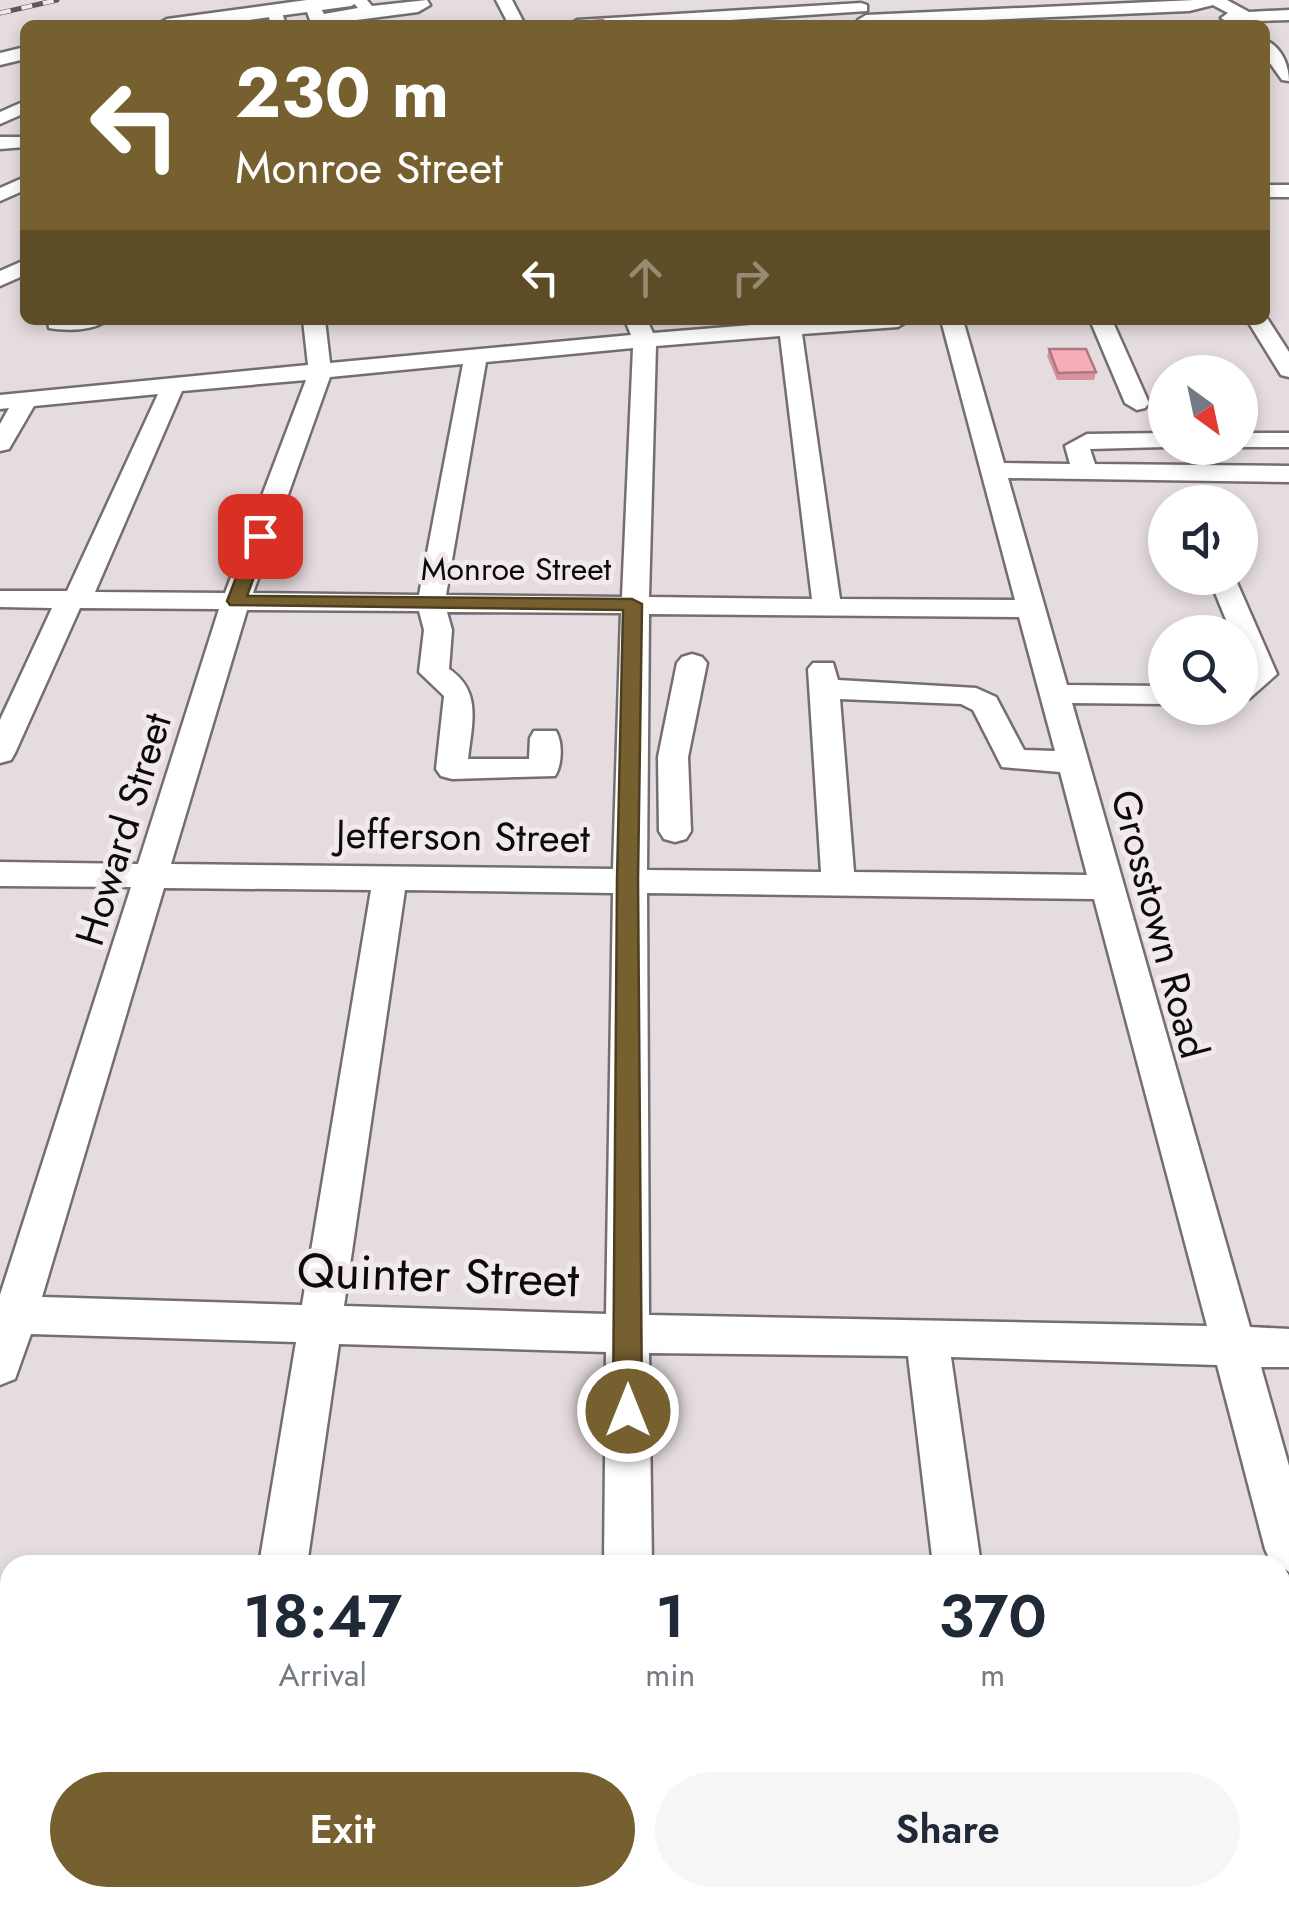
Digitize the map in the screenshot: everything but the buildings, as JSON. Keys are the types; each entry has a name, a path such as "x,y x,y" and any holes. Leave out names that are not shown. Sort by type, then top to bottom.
{"main road":[{"path":"235,20 313,16 359,4"}],"street":[{"path":"359,4 418,7 422,5 419,0"},
{"path":"1014,20 1088,18 1215,0 1246,20"},
{"path":"781,20 803,6 963,20"},
{"path":"1153,10 1239,20"},
{"path":"1255,20 1289,15"},
{"path":"1270,52 1288,77"},
{"name":"Howard Street","path":"0,1365 8,1314 154,875 236,601 320,372 315,325"},
{"path":"0,402 476,356 641,330 830,325"},
{"name":"Grosstown Road","path":"953,325 1057,694 1104,886 1289,1549"},
{"path":"1103,325 1137,403"},
{"path":"1261,325 1289,370"},
{"path":"790,328 827,605"},
{"path":"628,1555 628,880 641,330"},
{"path":"476,356 432,603 438,630 434,672 453,685 459,696 452,770 544,770 545,738"},
{"path":"0,753 173,386"},
{"path":"0,444 26,400"},
{"path":"1085,471 1077,446 1087,440 1148,440"},
{"path":"1258,440 1289,440"},
{"path":"994,470 1289,474"},
{"path":"1178,472 1183,485"},
{"name":"Monroe Street","path":"0,599 1032,609"},
{"path":"674,831 673,757 692,663"},
{"path":"838,883 824,678 966,695 985,704 1014,760 1074,762"},
{"path":"1057,694 1148,695"},
{"path":"630,736 678,735"},
{"name":"Jefferson Street","path":"0,874 1104,886"},
{"path":"284,1555 390,878"},
{"name":"Quinter Street","path":"8,1314 628,1334 927,1337 1289,1348"},
{"path":"927,1337 956,1555"}],"railway":[{"path":"0,13 57,0"}],"route":[{"path":"260,536 236,601 632,604 628,1411"}]}
